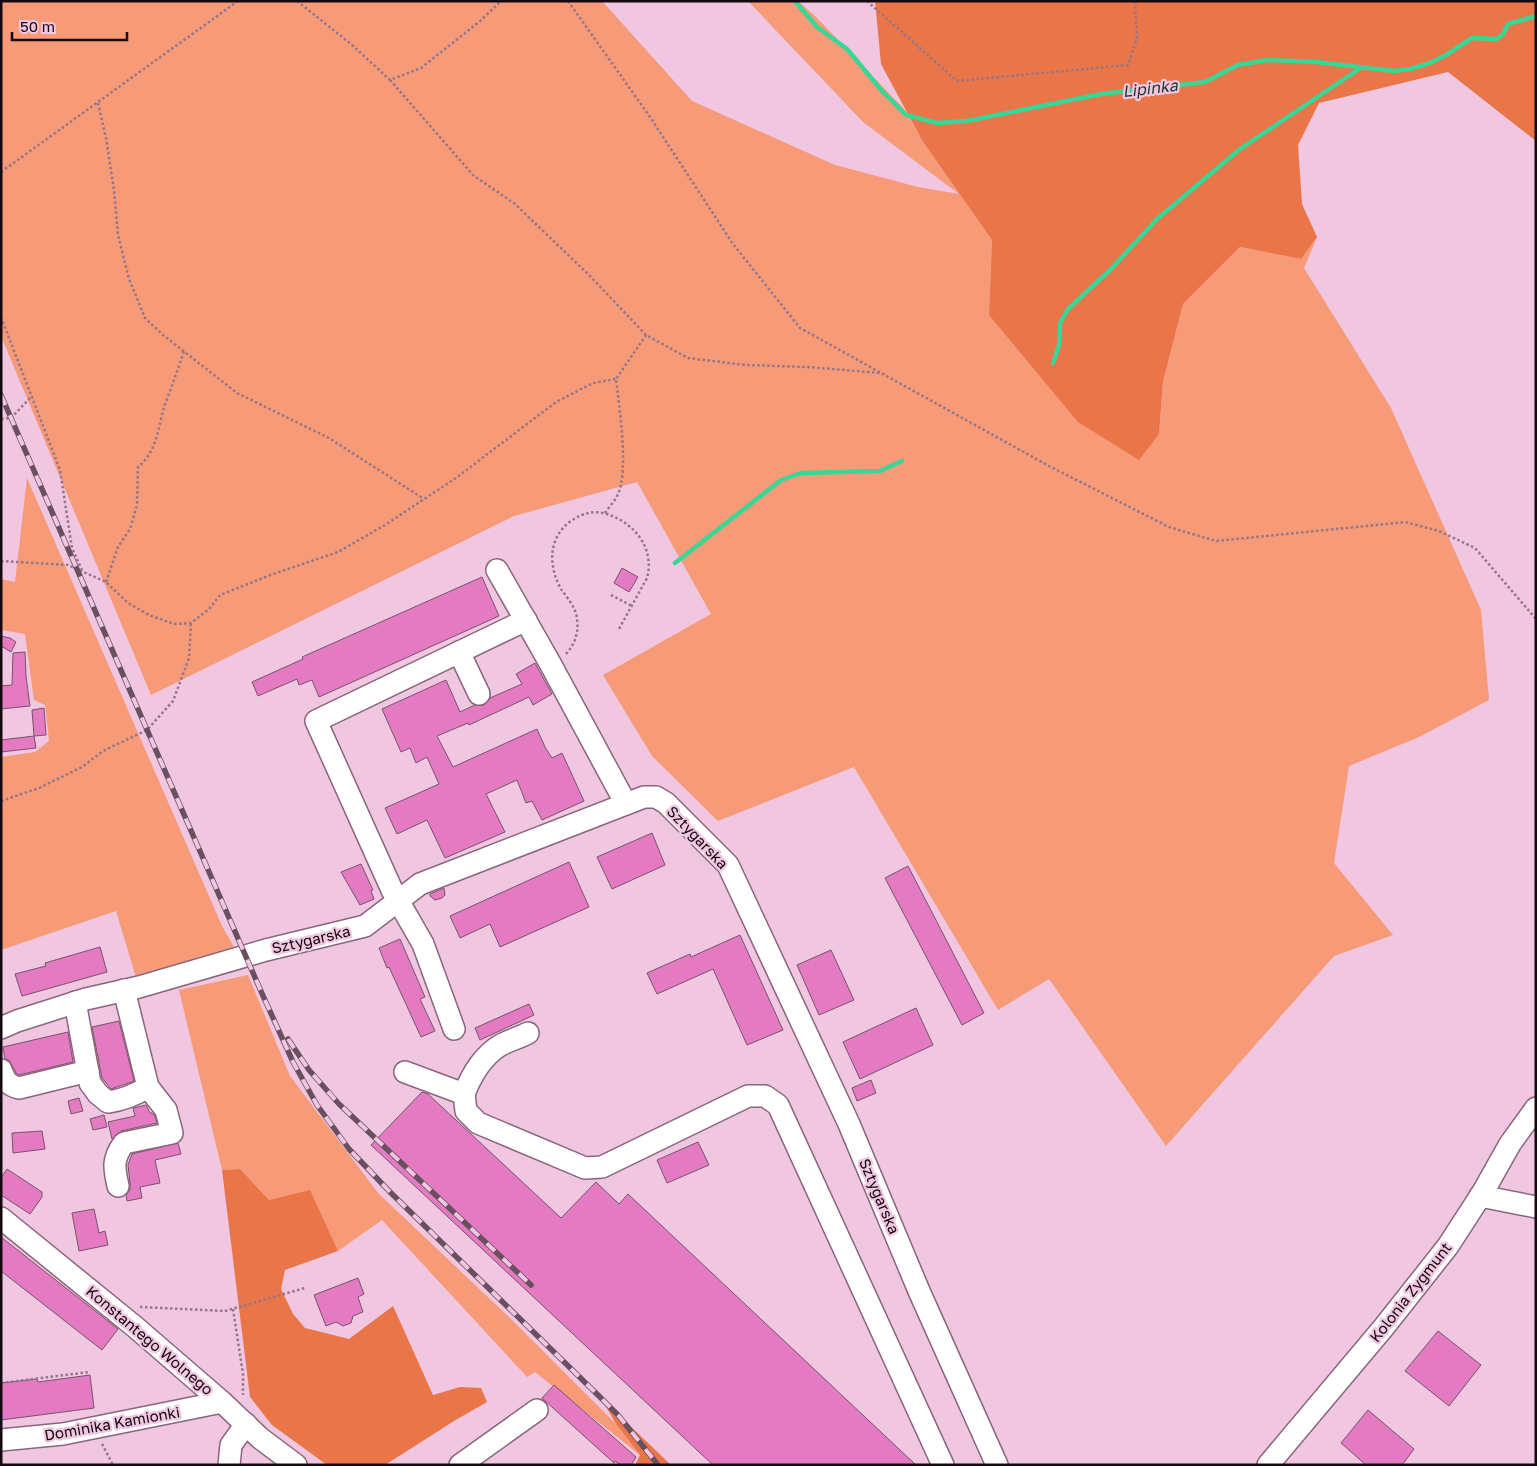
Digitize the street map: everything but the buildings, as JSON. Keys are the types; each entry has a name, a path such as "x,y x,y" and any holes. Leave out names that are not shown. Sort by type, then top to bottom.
{"street":[{"path":"497,570 626,804"},
{"path":"454,1029 423,944 392,890 316,721 526,620"},
{"path":"459,652 479,694"},
{"name":"Sztygarska","path":"1,1028 75,1002 266,950 365,926 420,884 644,797 656,797 666,803 728,866 849,1124 919,1291 997,1465"},
{"path":"118,1186 114,1166 118,1151 124,1143 172,1132 166,1110 148,1087 124,990"},
{"path":"75,1002 90,1083 98,1094 108,1102 121,1101 148,1087"},
{"path":"528,1033 498,1046 485,1059 472,1076 464,1094 466,1111 478,1124 585,1168 602,1168 748,1096 765,1096 778,1105 943,1465"},
{"path":"1,1070 5,1080 11,1086 18,1088 88,1071"},
{"path":"405,1072 464,1094"},
{"name":"Kolonia Zygmunt","path":"1268,1465 1384,1327 1448,1246 1510,1144 1536,1108"},
{"path":"1480,1196 1536,1207"},
{"name":"Konstantego Wolnego","path":"1,1218 134,1326 232,1401 246,1424 260,1438 296,1465"},
{"name":"Dominika Kamionki","path":"1,1440 63,1434 232,1401"},
{"path":"460,1465 537,1410"},
{"path":"229,1465 231,1445 246,1424"}],"path":[{"path":"1,172 238,1"},
{"path":"297,1 351,44 390,80 473,175 515,204 589,275 646,335 688,358 746,365 808,367 881,373"},
{"path":"390,80 421,68 479,22 501,1"},
{"path":"568,1 650,117 733,244 800,328 1048,466 1169,527 1216,541 1405,522 1439,531 1475,548 1536,620"},
{"path":"867,1 957,81 1128,65 1137,38 1135,1"},
{"path":"98,103 108,147 118,236 129,279 145,318 163,335 237,394 329,438 424,499"},
{"path":"1,317 60,470 72,548 82,570"},
{"path":"605,513 619,494 623,472 616,379 646,335"},
{"path":"106,582 118,547 130,529 137,505 138,466 146,460 155,444 164,408 184,350"},
{"path":"1,561 68,566 82,570 106,582 128,603 149,615 174,624 191,623 209,609 220,595 273,574 338,552 385,525 456,478 556,402 593,383 616,379"},
{"path":"1,419 11,418 32,396"},
{"path":"551,665 570,649 578,627 577,616 552,569 551,558 553,546 559,533 578,516 592,512 605,513 628,524 644,544 648,557 649,572 646,582 619,629"},
{"path":"611,595 632,606"},
{"path":"1,801 39,788 82,767 103,751 147,730 173,701 189,658 191,623"},
{"path":"137,1307 225,1311 305,1288"},
{"path":"232,1401 243,1374 233,1309"},
{"path":"1,1383 89,1372"},
{"path":"100,1442 113,1465"}],"shaded area":[{"path":"1,1 602,1 692,101 835,165 918,187 959,194 863,122 748,1 798,1 815,16 906,111 923,142 992,240 989,315 1159,434 1163,382 1183,304 1240,247 1301,259 1317,237 1304,268 1391,408 1481,610 1489,700 1419,737 1349,766 1334,863 1393,935 1334,956 1166,1146 1049,979 998,1010 854,767 718,821 652,756 603,675 711,614 637,482 514,516 151,695 1,336"},
{"path":"875,1 1536,1 1536,141 1448,72 1319,103 1298,145 1302,204 1317,237 1301,259 1240,247 1183,304 1163,382 1159,434 1139,460 1078,422 989,315 992,240 923,142 881,64"},
{"path":"27,478 222,926 234,947 232,948 233,951 138,984 116,911 1,950 1,757 35,752 49,741 45,705 34,700 25,634 1,630 1,579 15,582"},
{"path":"248,975 290,1076 378,1193 511,1319 616,1424 640,1455 535,1372 527,1377 382,1220 338,1251 310,1191 269,1200 240,1169 222,1170 179,990"},
{"path":"240,1169 269,1200 310,1190 338,1251 285,1270 281,1289 293,1314 305,1328 349,1339 393,1306 433,1395 460,1387 481,1388 487,1402 385,1465 327,1465 272,1425 250,1397 222,1170"},
{"path":"601,1398 671,1465 635,1465 640,1455 616,1424"}],"waterway":[{"name":"Lipinka","path":"795,1 817,27 847,49 882,91 906,115 937,123 967,121 1101,94 1205,82 1238,65 1267,60 1316,62 1394,71 1410,69 1430,63 1472,38 1497,39 1503,34 1508,24 1536,16"},
{"path":"1053,363 1059,345 1060,323 1068,309 1111,269 1157,219 1240,149 1362,67"},
{"path":"675,563 781,480 801,473 880,471 902,461"}],"railway":[{"path":"1,395 264,998 293,1062 317,1105 349,1149 391,1193 618,1415 658,1465"},
{"path":"288,1039 309,1070 339,1104 531,1285"}]}
